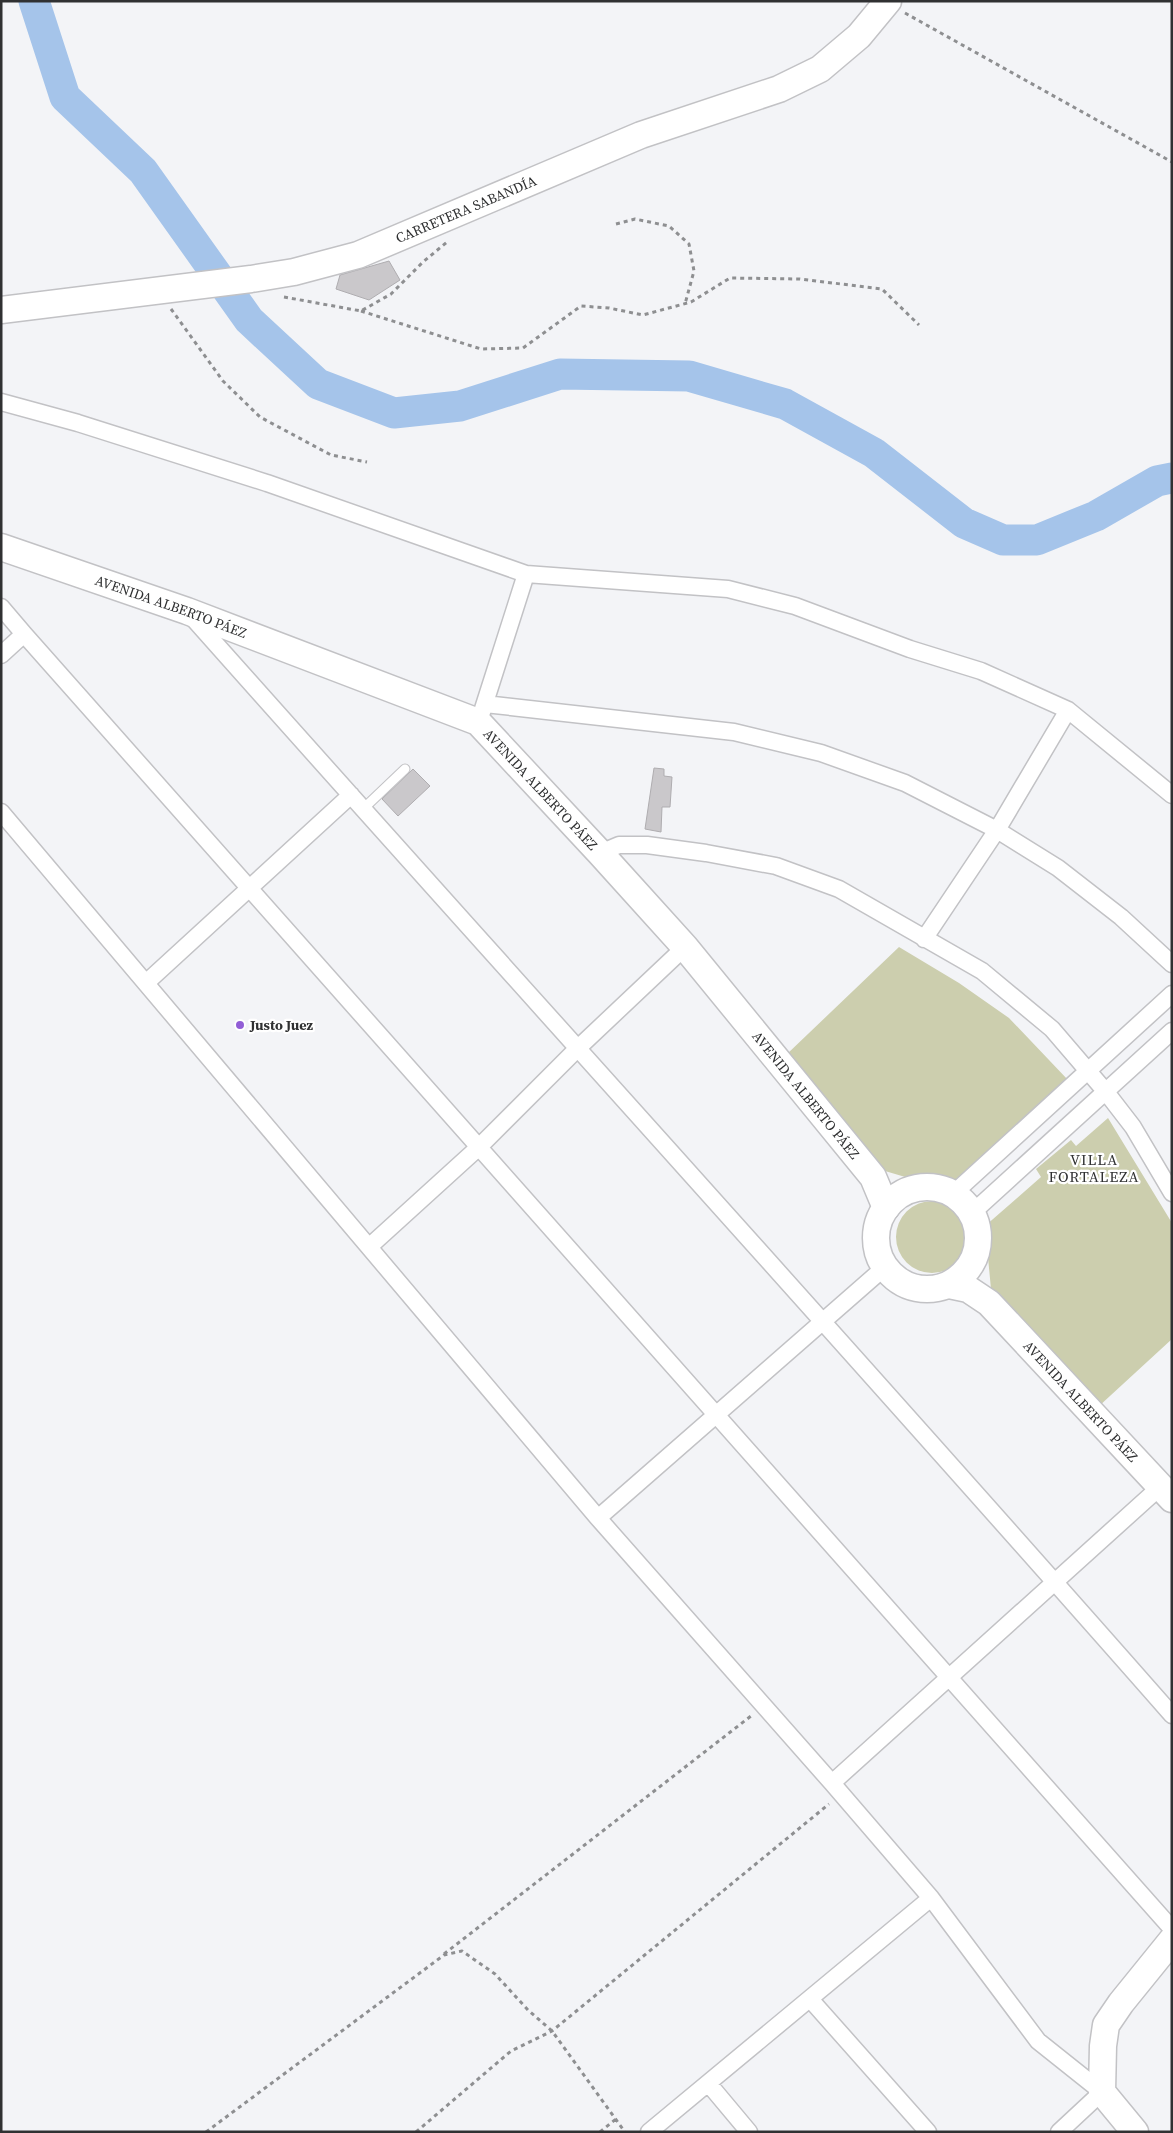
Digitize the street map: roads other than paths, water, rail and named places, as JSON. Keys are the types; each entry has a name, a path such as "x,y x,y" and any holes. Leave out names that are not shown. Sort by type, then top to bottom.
{"main road":[{"name":"CARRETERA SABANDÍA","path":"1,310 251,280 294,272 358,255 633,138 778,89 820,69 859,36 887,2"},
{"name":"AVENIDA ALBERTO PÁEZ","path":"1,547 482,713 600,853 685,947 873,1176 889,1187 895,1200"},
{"path":"920,1187 937,1188 953,1194 964,1202 972,1213 978,1228 978,1244 974,1258 964,1274 949,1285 931,1289 914,1288 898,1280 885,1267 878,1253 876,1237 879,1222 895,1200 920,1187"},
{"name":"AVENIDA ALBERTO PÁEZ","path":"974,1258 978,1280 989,1303"},
{"name":"AVENIDA ALBERTO PÁEZ","path":"949,1285 968,1289 989,1303 1166,1493"},
{"path":"1135,2132 1103,2081 1103,2046 1106,2025 1121,2003 1172,1940"}],"street":[{"path":"1,402 267,483 526,574 728,589 786,603 910,649 981,671 1068,710 1172,795"},
{"path":"526,574 482,713 734,732 821,753 905,783 997,830 1058,868 1121,917 1172,964"},
{"path":"1,606 248,888 1172,1929"},
{"path":"187,611 1172,1715"},
{"path":"1,655 24,634"},
{"path":"924,939 997,830 1068,710"},
{"path":"147,982 351,796"},
{"path":"1,812 147,982 598,1518 837,1788 931,1898 1038,2041 1103,2081 1059,2132"},
{"path":"600,853 619,845 647,845 706,853 776,866 839,889 982,971 1052,1029 1106,1092 1133,1127 1172,1193"},
{"path":"370,1246 479,1147 577,1049 685,947"},
{"path":"953,1194 1172,994"},
{"path":"972,1213 1172,1031"},
{"path":"598,1518 885,1267"},
{"path":"837,1788 948,1677 1055,1582 1166,1493"},
{"path":"649,2132 931,1898"},
{"path":"810,1999 928,2132"},
{"path":"708,2083 748,2132"}],"lane":[{"path":"363,809 405,770"}],"waterway":[{"path":"34,1 65,97 143,171 249,320 318,384 394,413 460,406 560,374 689,376 785,404 874,453 964,523 1003,540 1037,540 1096,516 1157,481 1172,478"}],"place":[{"name":"Justo Juez","path":"240,1025"}],"district":[{"name":"VILLA FORTALEZA","path":"1094,1168"}]}
